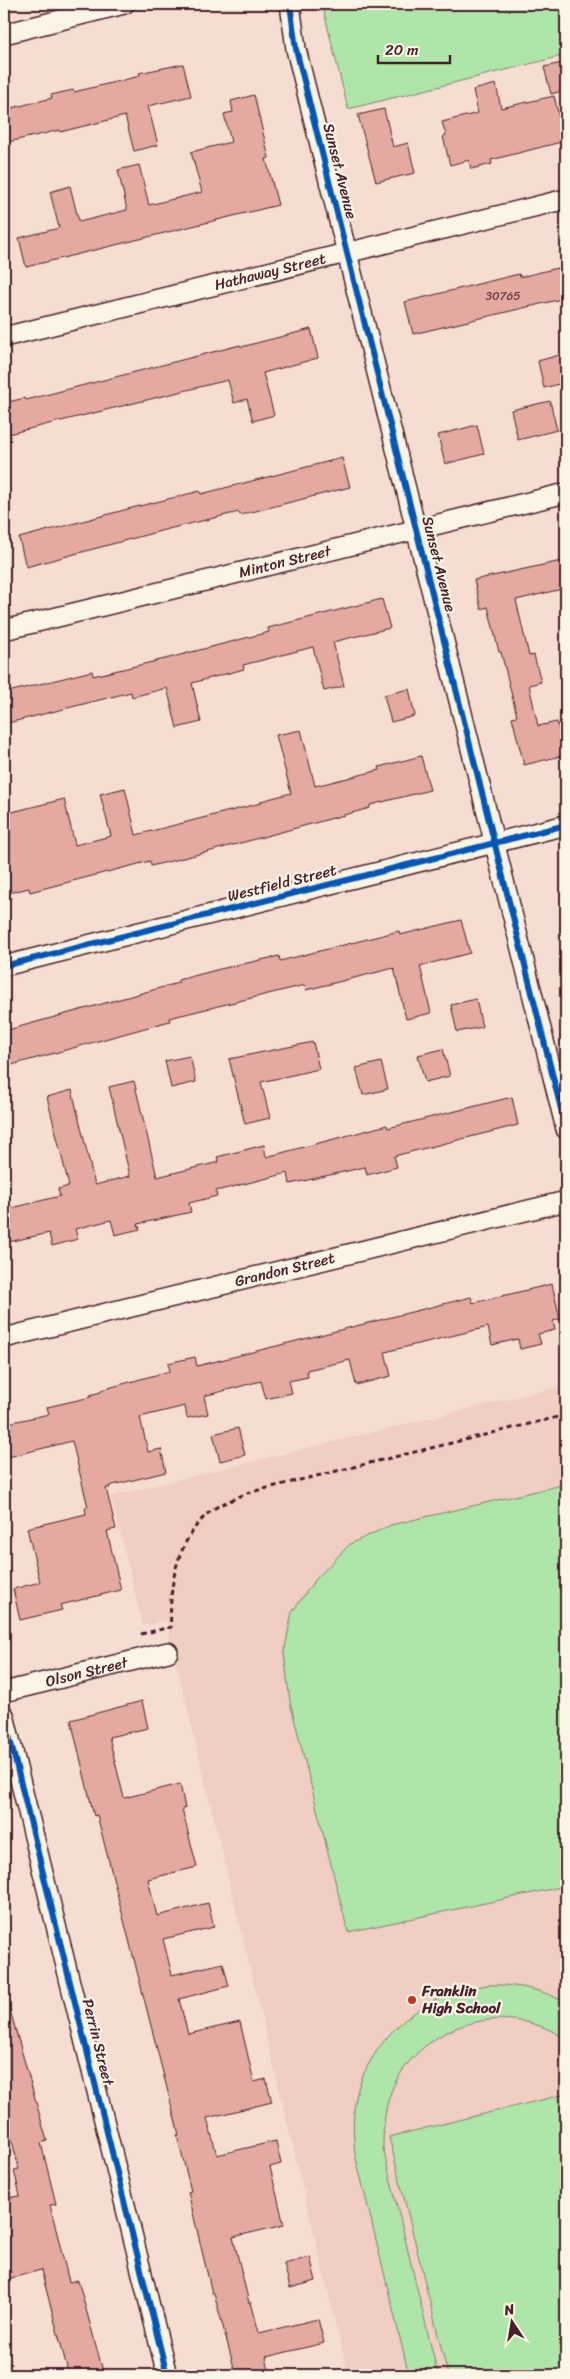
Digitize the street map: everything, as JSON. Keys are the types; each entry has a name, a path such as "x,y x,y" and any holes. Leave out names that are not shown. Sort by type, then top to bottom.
{"street":[{"path":"4,34 124,4"},
{"name":"Sunset Avenue","path":"290,4 296,49 418,529 566,1129"},
{"name":"Hathaway Street","path":"4,338 566,199"},
{"name":"Minton Street","path":"4,630 566,493"},
{"name":"Westfield Street","path":"4,966 566,825"},
{"name":"Grandon Street","path":"4,1338 566,1201"},
{"name":"Olson Street","path":"4,1692 168,1652"},
{"name":"Perrin Street","path":"4,1715 167,2375"}],"path":[{"path":"141,1634 171,1626 169,1602 174,1576 189,1534 215,1508 247,1493 566,1415"}],"shaded area":[{"name":"Franklin High School","path":"566,1385 566,2375 348,2375 166,1620 143,1626 111,1496"}],"green space":[{"path":"322,4 566,4 566,55 348,109"},
{"path":"566,1484 566,1886 348,1932 290,1702 284,1653 292,1612 315,1580 350,1544 391,1525"},
{"path":"488,1985 528,1988 566,2003 566,2039 543,2027 520,2021 496,2020 472,2023 449,2031 429,2043 411,2060 392,2089 385,2113 383,2148 438,2375 409,2375 355,2154 353,2124 355,2101 364,2073 374,2055 396,2027 409,2016 438,1999 470,1988"},
{"path":"566,2094 566,2375 448,2375 389,2137"}],"building":[{"path":"566,62 566,90 551,94 544,67"},
{"path":"183,64 191,96 148,106 158,145 134,151 125,116 4,143 4,110 52,98 51,95 73,90 74,92 140,76 139,73"},
{"path":"496,84 501,108 554,96 565,141 491,160 492,164 471,169 469,160 450,165 443,136 446,135 442,122 478,113 473,90"},
{"path":"254,95 269,158 266,159 278,205 26,267 19,238 59,228 50,192 70,186 79,222 127,210 118,170 139,165 149,205 202,192 191,152 231,142 224,114 233,112 231,101"},
{"path":"384,109 393,147 408,143 415,173 376,182 358,115"},
{"path":"566,266 566,298 413,334 405,302 519,274 520,277"},
{"path":"311,329 318,358 263,373 274,415 253,421 247,399 234,403 228,380 4,435 4,403 25,398 26,400 240,345 241,347"},
{"path":"563,354 566,366 566,382 544,388 538,361"},
{"path":"550,401 557,430 518,440 511,410"},
{"path":"477,425 484,454 445,464 438,435"},
{"path":"342,458 350,487 240,515 239,512 168,529 26,567 19,538 200,491 201,494"},
{"path":"566,560 566,588 516,600 529,656 534,655 541,682 529,685 538,726 557,722 565,755 524,765 512,717 517,716 501,652 499,652 488,607 481,609 474,580"},
{"path":"382,599 390,628 333,642 344,686 324,691 313,647 243,665 244,669 192,683 201,722 177,728 167,688 132,697 131,692 4,724 4,693 92,671 93,676 165,659 269,632 268,628"},
{"path":"409,689 415,716 391,722 384,695"},
{"path":"301,730 315,786 380,770 379,767 421,756 430,790 370,805 370,808 151,866 150,861 30,892 29,888 4,894 4,814 64,799 75,845 111,836 100,794 125,788 136,835 261,803 261,801 291,793 276,735"},
{"path":"461,920 470,953 420,966 431,1013 406,1019 394,968 306,990 305,985 169,1018 170,1021 8,1066 4,1048 4,1031 178,983 178,980 220,969 279,956 280,961 399,931 400,935"},
{"path":"476,999 482,1027 457,1032 451,1005"},
{"path":"313,1042 319,1069 261,1082 270,1118 245,1124 229,1059"},
{"path":"443,1049 450,1076 425,1082 418,1055"},
{"path":"190,1056 196,1082 171,1088 165,1061"},
{"path":"381,1062 388,1089 363,1095 356,1068"},
{"path":"134,1081 157,1177 219,1162 217,1157 264,1145 266,1157 387,1125 388,1128 512,1097 518,1125 394,1156 397,1167 367,1175 365,1167 290,1184 288,1173 216,1191 217,1196 189,1203 191,1212 138,1224 140,1229 115,1235 111,1220 75,1229 78,1239 52,1246 49,1233 4,1243 4,1210 60,1196 58,1189 69,1186 47,1097 72,1090 95,1185 130,1176 109,1087"},
{"path":"552,1284 560,1319 553,1321 555,1330 538,1334 541,1344 520,1349 518,1339 492,1345 488,1327 385,1352 391,1376 356,1385 350,1360 307,1370 308,1377 289,1381 292,1393 266,1399 261,1381 204,1396 208,1414 187,1418 185,1406 140,1417 148,1452 161,1449 166,1472 106,1488 116,1529 107,1531 121,1590 60,1605 62,1610 20,1620 13,1589 40,1582 27,1528 86,1514 85,1507 88,1507 72,1441 4,1458 4,1424 49,1414 47,1407 91,1397 90,1395 101,1392 101,1390 170,1371 168,1363 195,1357 197,1366 471,1297 473,1303"},
{"path":"238,1428 245,1455 220,1461 213,1434"},
{"path":"142,1701 148,1728 109,1737 124,1798 180,1784 185,1808 182,1809 197,1867 148,1879 157,1916 208,1903 214,1927 163,1939 172,1975 223,1963 229,1986 179,1999 188,2034 240,2022 254,2082 266,2079 272,2102 207,2118 217,2155 276,2141 281,2164 270,2167 284,2225 233,2237 249,2303 251,2302 259,2333 318,2319 324,2343 266,2357 270,2375 236,2375 214,2293 212,2293 188,2192 191,2191 177,2135 179,2135 97,1815 94,1816 71,1720"},
{"path":"10,2010 47,2141 41,2143 56,2204 50,2205 69,2282 78,2280 104,2375 69,2375 41,2270 4,2280 4,2198 20,2196 14,2170 19,2169 4,2108 4,2011"},
{"path":"310,2257 316,2281 290,2288 284,2264"}],"cycle path":[{"path":"290,4 296,49 566,1129"},
{"path":"4,966 566,825"},
{"path":"4,1715 167,2375"}],"place":[{"name":"Franklin High School","path":"412,2000"}]}
